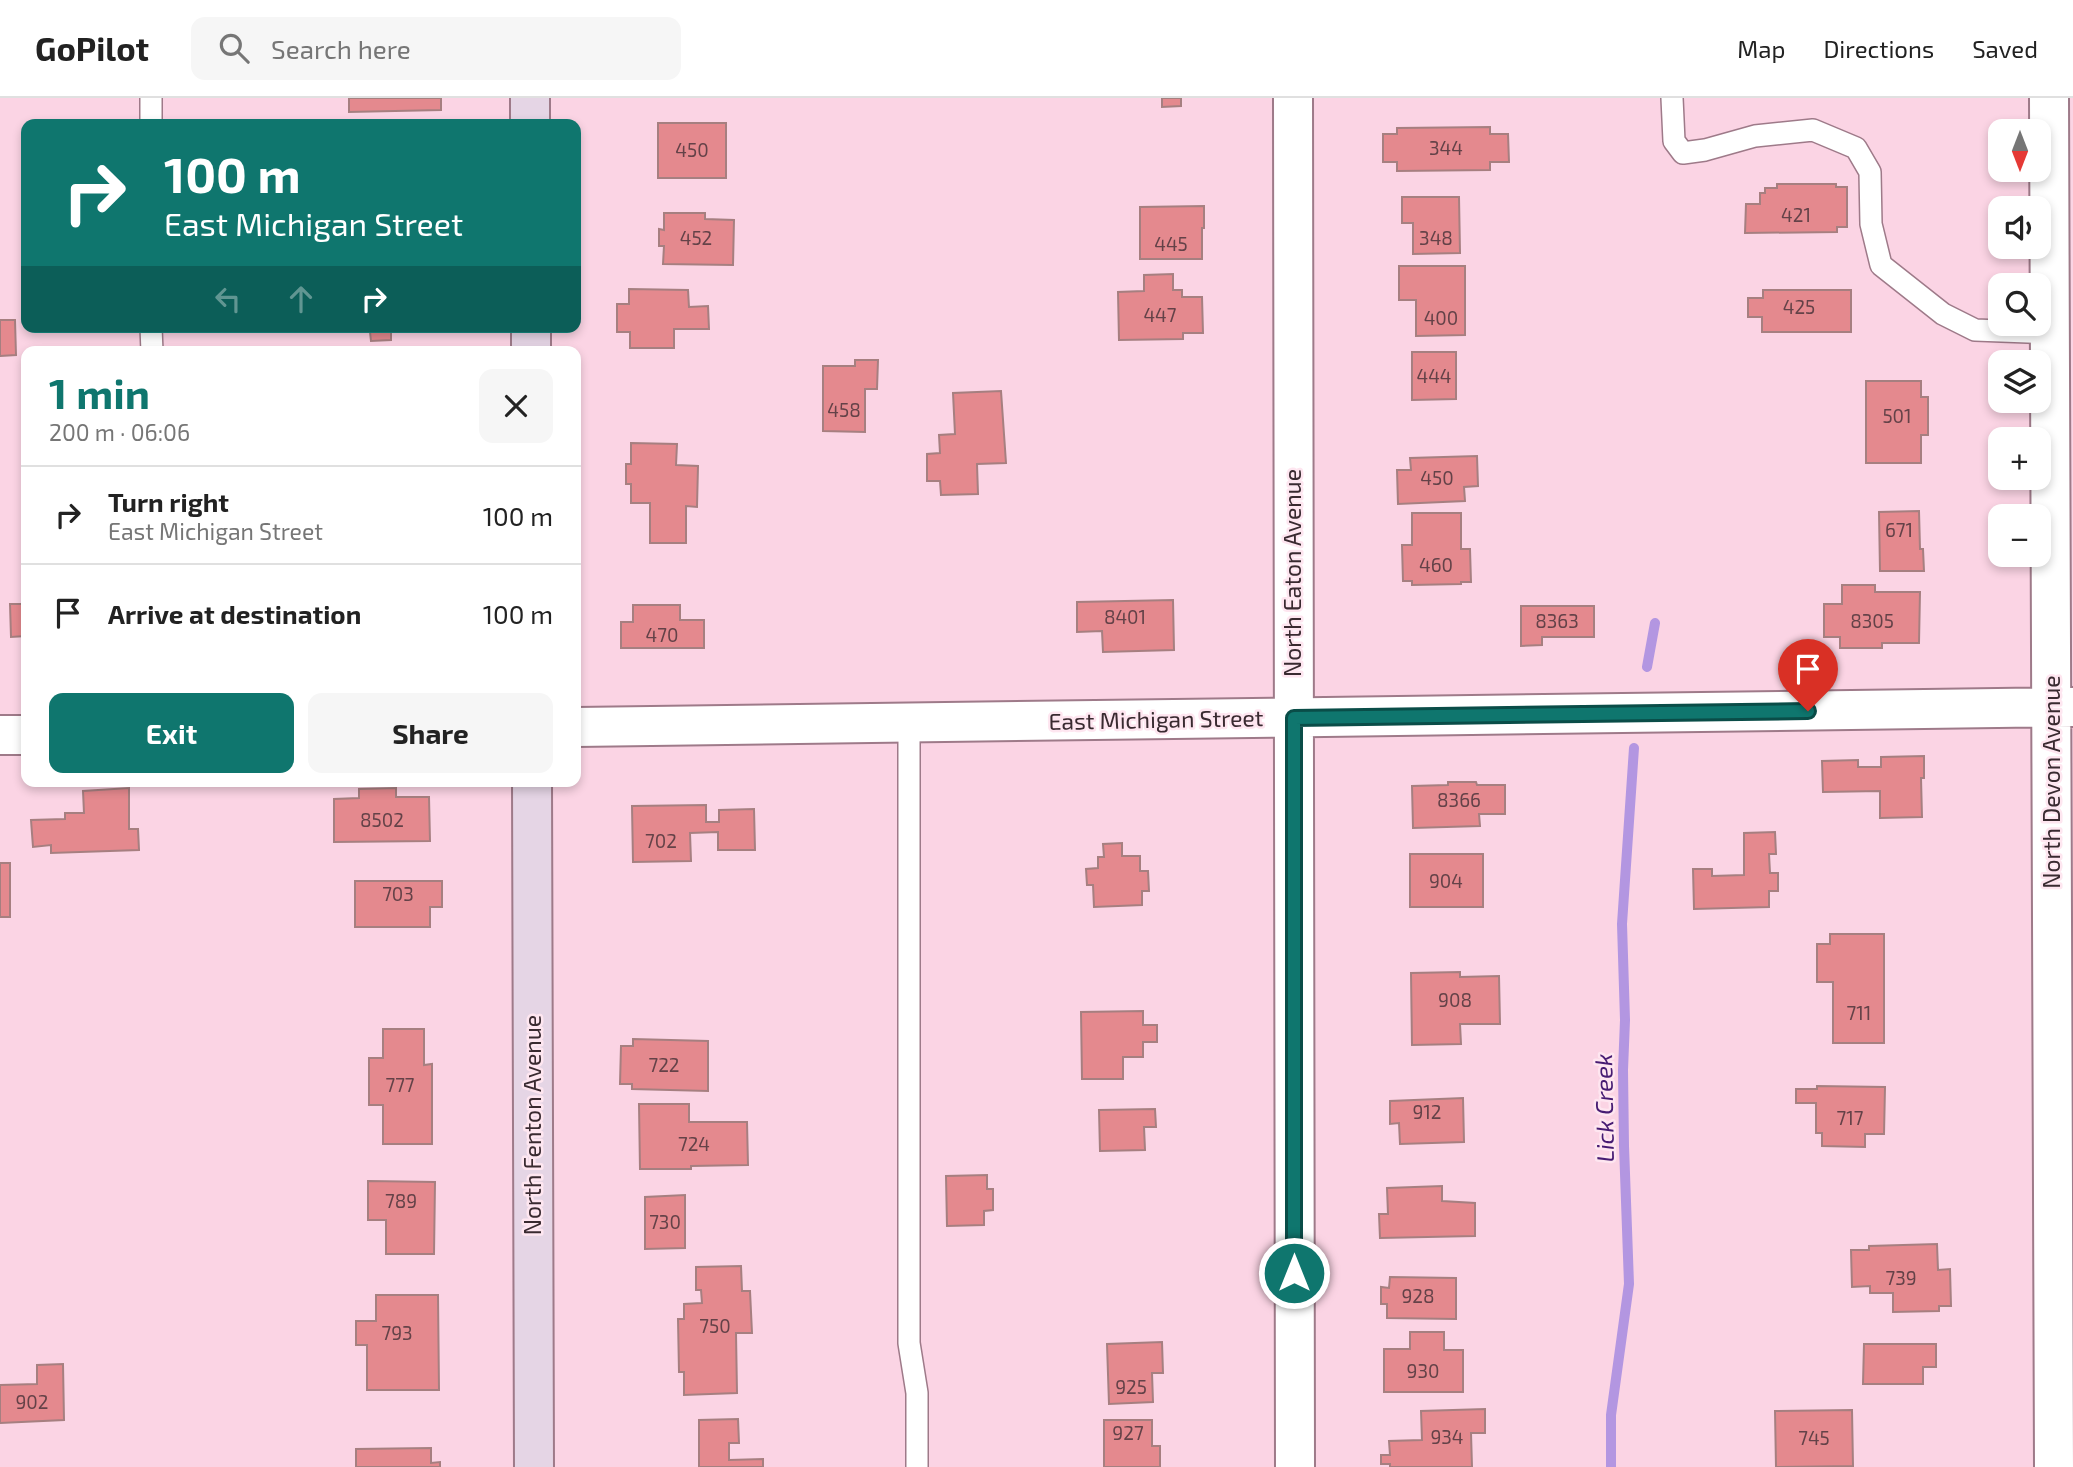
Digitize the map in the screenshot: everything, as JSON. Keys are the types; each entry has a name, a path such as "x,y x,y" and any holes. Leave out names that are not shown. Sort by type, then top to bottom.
{"street":[{"path":"530,98 530,119"},
{"name":"North Eaton Avenue","path":"1293,98 1295,1467"},
{"name":"North Devon Avenue","path":"2049,98 2050,273"},
{"name":"North Devon Avenue","path":"2050,336 2062,707 2054,1467"},
{"name":"East Michigan Street","path":"581,727 2062,707"},
{"path":"0,735 21,734"},
{"name":"North Fenton Avenue","path":"532,787 534,1467"}],"lane":[{"path":"151,98 151,119"},
{"path":"1672,98 1674,141 1683,153 1705,150 1755,136 1812,130 1856,148 1870,172 1871,224 1881,265 1943,314 1975,330 1988,331"},
{"path":"909,723 909,1343 917,1393 917,1467"}],"building":[{"path":"349,98 441,98 441,110 349,112"},
{"path":"1162,98 1181,98 1181,106 1162,107"},
{"path":"658,123 726,123 726,178 658,178"},
{"path":"1490,127 1490,134 1508,134 1509,162 1490,162 1490,170 1397,171 1397,162 1383,162 1383,134 1397,134 1397,128"},
{"path":"1777,184 1836,184 1836,187 1847,187 1847,227 1837,227 1837,232 1745,233 1746,204 1760,204 1760,193 1765,193 1765,188 1777,188"},
{"path":"1402,197 1459,197 1460,253 1413,254 1413,223 1402,223"},
{"path":"1204,206 1202,259 1140,259 1140,207"},
{"path":"664,213 705,213 705,219 734,220 733,265 663,264 664,246 659,246 659,229 664,230"},
{"path":"1399,266 1465,266 1465,335 1416,336 1416,300 1399,300"},
{"path":"1173,274 1173,290 1182,290 1182,297 1202,297 1203,333 1183,333 1183,339 1119,340 1118,292 1144,291 1144,275"},
{"path":"629,289 688,290 689,307 708,306 709,329 674,329 674,348 630,348 630,332 617,332 617,304 629,304"},
{"path":"1763,290 1851,290 1851,332 1762,332 1762,317 1748,317 1748,298 1763,298"},
{"path":"0,320 15,320 16,355 0,356"},
{"path":"370,333 391,333 391,340 371,341"},
{"path":"1412,352 1456,352 1456,399 1412,400"},
{"path":"855,360 878,360 877,389 865,389 865,432 823,431 823,366 855,366"},
{"path":"1866,381 1921,381 1921,397 1928,397 1928,435 1921,435 1921,463 1866,463"},
{"path":"1001,391 1006,463 977,464 978,494 941,495 940,481 927,481 927,454 940,453 939,435 955,434 953,393"},
{"path":"631,443 677,444 676,465 698,466 697,507 686,506 686,543 650,543 650,503 631,503 631,484 626,484 626,464 631,464"},
{"path":"1477,456 1478,486 1464,487 1465,501 1398,504 1397,470 1411,470 1410,458"},
{"path":"1919,511 1920,549 1923,549 1924,571 1880,571 1879,512"},
{"path":"1412,513 1461,513 1461,549 1470,549 1471,582 1412,585 1412,581 1403,581 1402,545 1412,545"},
{"path":"1842,585 1875,585 1875,592 1920,592 1919,643 1882,643 1882,648 1840,648 1840,637 1824,637 1824,604 1842,604"},
{"path":"1173,600 1174,650 1103,652 1102,631 1077,632 1077,602"},
{"path":"10,604 21,604 21,636 11,637"},
{"path":"633,605 680,605 680,620 704,620 704,648 621,648 621,622 633,622"},
{"path":"1521,606 1594,606 1594,637 1542,637 1542,645 1521,646"},
{"path":"1924,756 1924,778 1921,778 1922,817 1880,818 1880,791 1823,792 1822,761 1858,760 1858,767 1881,767 1881,757"},
{"path":"1448,782 1505,785 1505,814 1479,814 1480,826 1413,828 1412,786 1448,785"},
{"path":"129,788 129,829 138,829 139,850 51,853 51,845 33,847 31,820 65,819 65,813 84,813 83,791"},
{"path":"396,788 396,797 429,797 430,841 334,842 334,799 359,798 359,789"},
{"path":"706,805 706,822 719,822 719,810 754,809 755,850 718,850 718,832 690,833 691,861 633,862 632,806"},
{"path":"1775,832 1776,854 1769,854 1770,873 1778,873 1778,891 1769,891 1769,907 1694,909 1693,869 1712,869 1712,876 1744,875 1744,833"},
{"path":"1122,843 1122,856 1140,856 1140,871 1148,871 1149,891 1142,891 1142,905 1094,907 1093,885 1087,885 1086,869 1098,868 1098,857 1104,857 1103,844"},
{"path":"1410,854 1483,854 1483,907 1410,907"},
{"path":"0,863 10,863 10,917 0,917"},
{"path":"355,881 442,881 442,907 430,907 430,927 355,927"},
{"path":"1830,934 1884,934 1884,1043 1833,1043 1833,982 1817,982 1817,944 1830,944"},
{"path":"1460,972 1460,977 1499,976 1500,1024 1460,1024 1461,1044 1412,1045 1411,973"},
{"path":"1143,1011 1143,1025 1157,1025 1157,1042 1143,1042 1143,1057 1123,1057 1123,1079 1082,1079 1081,1012"},
{"path":"383,1029 424,1029 424,1065 432,1064 432,1144 383,1144 383,1105 369,1105 369,1058 383,1058"},
{"path":"633,1039 708,1041 708,1091 632,1089 632,1084 620,1084 621,1046 633,1046"},
{"path":"1817,1086 1885,1087 1884,1134 1865,1134 1865,1147 1822,1146 1822,1133 1816,1133 1816,1103 1796,1103 1796,1089 1817,1089"},
{"path":"1463,1098 1464,1142 1400,1144 1399,1123 1390,1124 1390,1101"},
{"path":"639,1104 689,1104 689,1122 747,1122 748,1165 640,1169"},
{"path":"1155,1109 1156,1127 1144,1127 1145,1150 1100,1151 1099,1110"},
{"path":"987,1175 987,1189 993,1189 993,1210 984,1211 984,1225 947,1226 946,1176"},
{"path":"368,1181 435,1182 434,1254 386,1254 386,1220 368,1220"},
{"path":"1442,1186 1442,1201 1475,1203 1475,1236 1380,1238 1379,1214 1388,1214 1387,1188"},
{"path":"685,1195 685,1248 645,1249 645,1197"},
{"path":"1937,1244 1938,1270 1950,1269 1951,1306 1939,1306 1939,1311 1893,1312 1893,1293 1870,1293 1870,1286 1852,1287 1851,1250 1869,1250 1869,1246"},
{"path":"741,1266 742,1291 750,1291 752,1333 736,1333 737,1393 684,1395 684,1372 679,1372 678,1319 684,1319 684,1304 702,1303 701,1290 696,1290 696,1267"},
{"path":"1390,1277 1456,1278 1456,1319 1387,1318 1387,1304 1381,1304 1381,1287 1389,1288"},
{"path":"376,1295 438,1295 439,1390 367,1390 367,1345 356,1345 356,1321 376,1321"},
{"path":"1410,1332 1444,1332 1444,1350 1463,1350 1463,1392 1384,1392 1384,1349 1410,1349"},
{"path":"1162,1342 1163,1373 1152,1373 1153,1402 1109,1404 1107,1344"},
{"path":"1864,1344 1936,1344 1936,1367 1923,1367 1923,1384 1863,1384"},
{"path":"63,1364 64,1420 0,1423 0,1385 37,1384 37,1365"},
{"path":"1485,1409 1485,1433 1471,1433 1472,1467 1390,1467 1390,1464 1381,1464 1381,1455 1390,1455 1389,1441 1422,1440 1421,1411"},
{"path":"1852,1410 1853,1466 1776,1467 1775,1411"},
{"path":"738,1419 739,1443 729,1443 729,1460 763,1459 763,1467 699,1467 699,1420"},
{"path":"1104,1420 1152,1420 1152,1446 1160,1446 1160,1467 1104,1467"},
{"path":"431,1448 431,1463 440,1462 440,1467 356,1467 356,1449"}],"waterway":[{"name":"Lick Creek","path":"1647,667 1655,623"},
{"name":"Lick Creek","path":"1611,1467 1611,1415 1629,1284 1624,1146 1625,1020 1622,924 1634,748"}],"route":[{"path":"1294,1273 1294,718 1808,711"}]}
